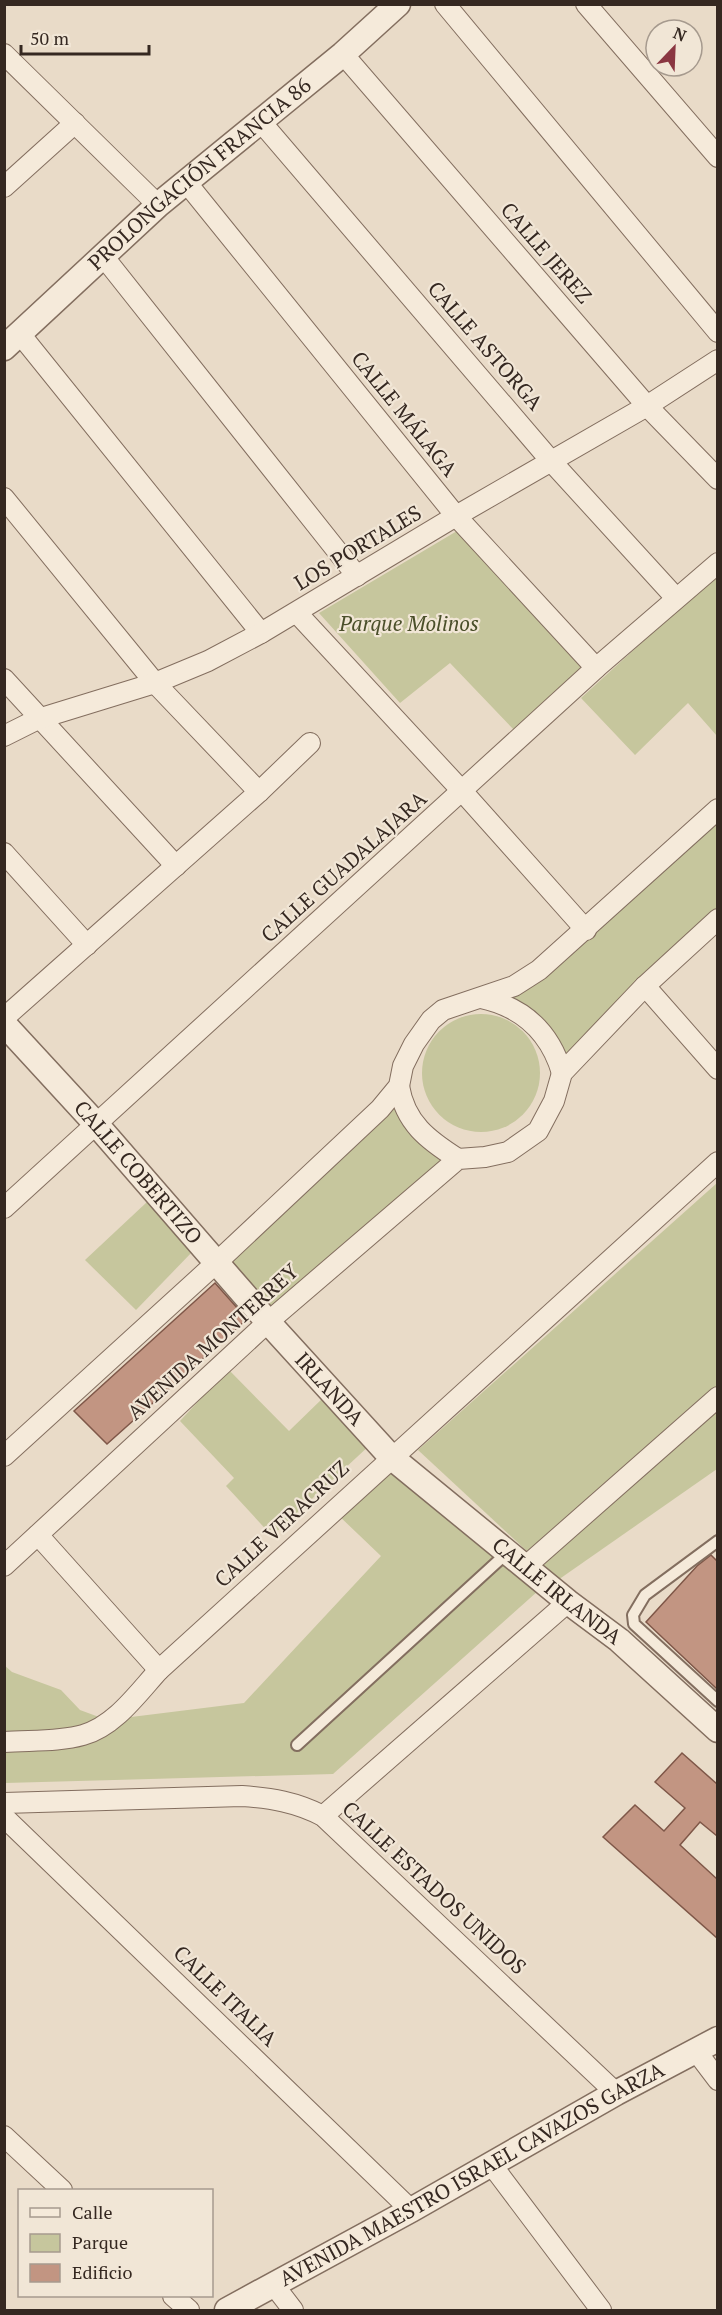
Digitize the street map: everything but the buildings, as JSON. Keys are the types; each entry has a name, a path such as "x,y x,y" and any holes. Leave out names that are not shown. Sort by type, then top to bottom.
{"street":[{"name":"PROLONGACIÓN FRANCIA 86","path":"12,341 158,205 343,54 398,4"},
{"path":"445,4 717,332"},
{"path":"586,4 717,157"},
{"path":"4,54 158,205"},
{"name":"CALLE JEREZ","path":"343,54 647,406 717,479"},
{"name":"CALLE ASTORGA","path":"261,122 551,461 676,598"},
{"path":"4,187 75,123"},
{"name":"CALLE MÁLAGA","path":"186,182 456,516 596,668"},
{"path":"103,256 357,576"},
{"path":"12,341 261,633"},
{"name":"LOS PORTALES","path":"4,736 38,719 155,683 208,661 297,613 456,516 647,406 717,360"},
{"path":"4,498 155,683 259,792"},
{"name":"CALLE GUADALAJARA","path":"4,1208 596,668 717,563"},
{"path":"297,613 462,791 586,930"},
{"path":"4,680 176,866"},
{"path":"4,1018 259,792 310,743"},
{"path":"717,809 586,930 539,970 514,986 443,1010 427,1024 403,1066 399,1086 402,1103 410,1118 437,1145 458,1159 508,1152 531,1136 547,1116 562,1073 645,986 717,919"},
{"path":"4,853 87,945"},
{"path":"645,986 717,1069"},
{"path":"481,998 499,1002 522,1014 551,1044 562,1073"},
{"name":"CALLE COBERTIZO","path":"4,1024 97,1125 268,1322"},
{"path":"4,1456 361,1128 399,1086"},
{"name":"AVENIDA MONTERREY","path":"4,1566 268,1322 458,1159"},
{"name":"CALLE VERACRUZ","path":"4,1742 81,1736 94,1731 119,1714 159,1670 712,1167"},
{"name":"IRLANDA","path":"268,1322 392,1457"},
{"path":"516,1559 717,1397"},
{"name":"CALLE IRLANDA","path":"392,1457 568,1602 620,1640 717,1730"},
{"path":"38,1535 159,1670"},
{"path":"323,1816 568,1602"},
{"name":"CALLE ESTADOS UNIDOS","path":"4,1803 242,1796 303,1806 323,1816 616,2092"},
{"name":"CALLE ITALIA","path":"4,1817 411,2210"},
{"name":"AVENIDA MAESTRO ISRAEL CAVAZOS GARZA","path":"227,2310 411,2210 616,2092 717,2039"},
{"path":"696,2051 717,2080"},
{"path":"4,2136 61,2189"},
{"path":"491,2164 601,2310"},
{"path":"273,2284 293,2310"},
{"path":"175,2297 189,2310"}],"lane":[{"path":"717,1541 645,1595 633,1615 634,1624 717,1701"},
{"path":"297,1745 516,1559"}],"green space":[{"name":"Parque Molinos","path":"457,531 585,668 516,732 450,663 400,703 319,613"},
{"path":"717,574 717,736 688,703 635,755 581,698"},
{"path":"717,806 717,926 562,1073 555,1053 499,1002"},
{"path":"481,1014 504,1018 523,1031 536,1050 540,1073 536,1096 523,1115 504,1128 481,1132 458,1128 439,1115 426,1096 422,1073 426,1050 439,1031 458,1018"},
{"path":"397,1104 450,1158 269,1314 225,1263"},
{"path":"717,1183 717,1469 558,1580 418,1450"},
{"path":"147,1202 194,1250 136,1310 85,1260"},
{"path":"228,1369 289,1431 324,1397 371,1444 272,1536 226,1486 234,1478 180,1421"},
{"path":"389,1461 538,1591 333,1774 5,1783 4,1665 12,1672 61,1690 80,1710 107,1720 244,1703 381,1556 336,1513"}]}
